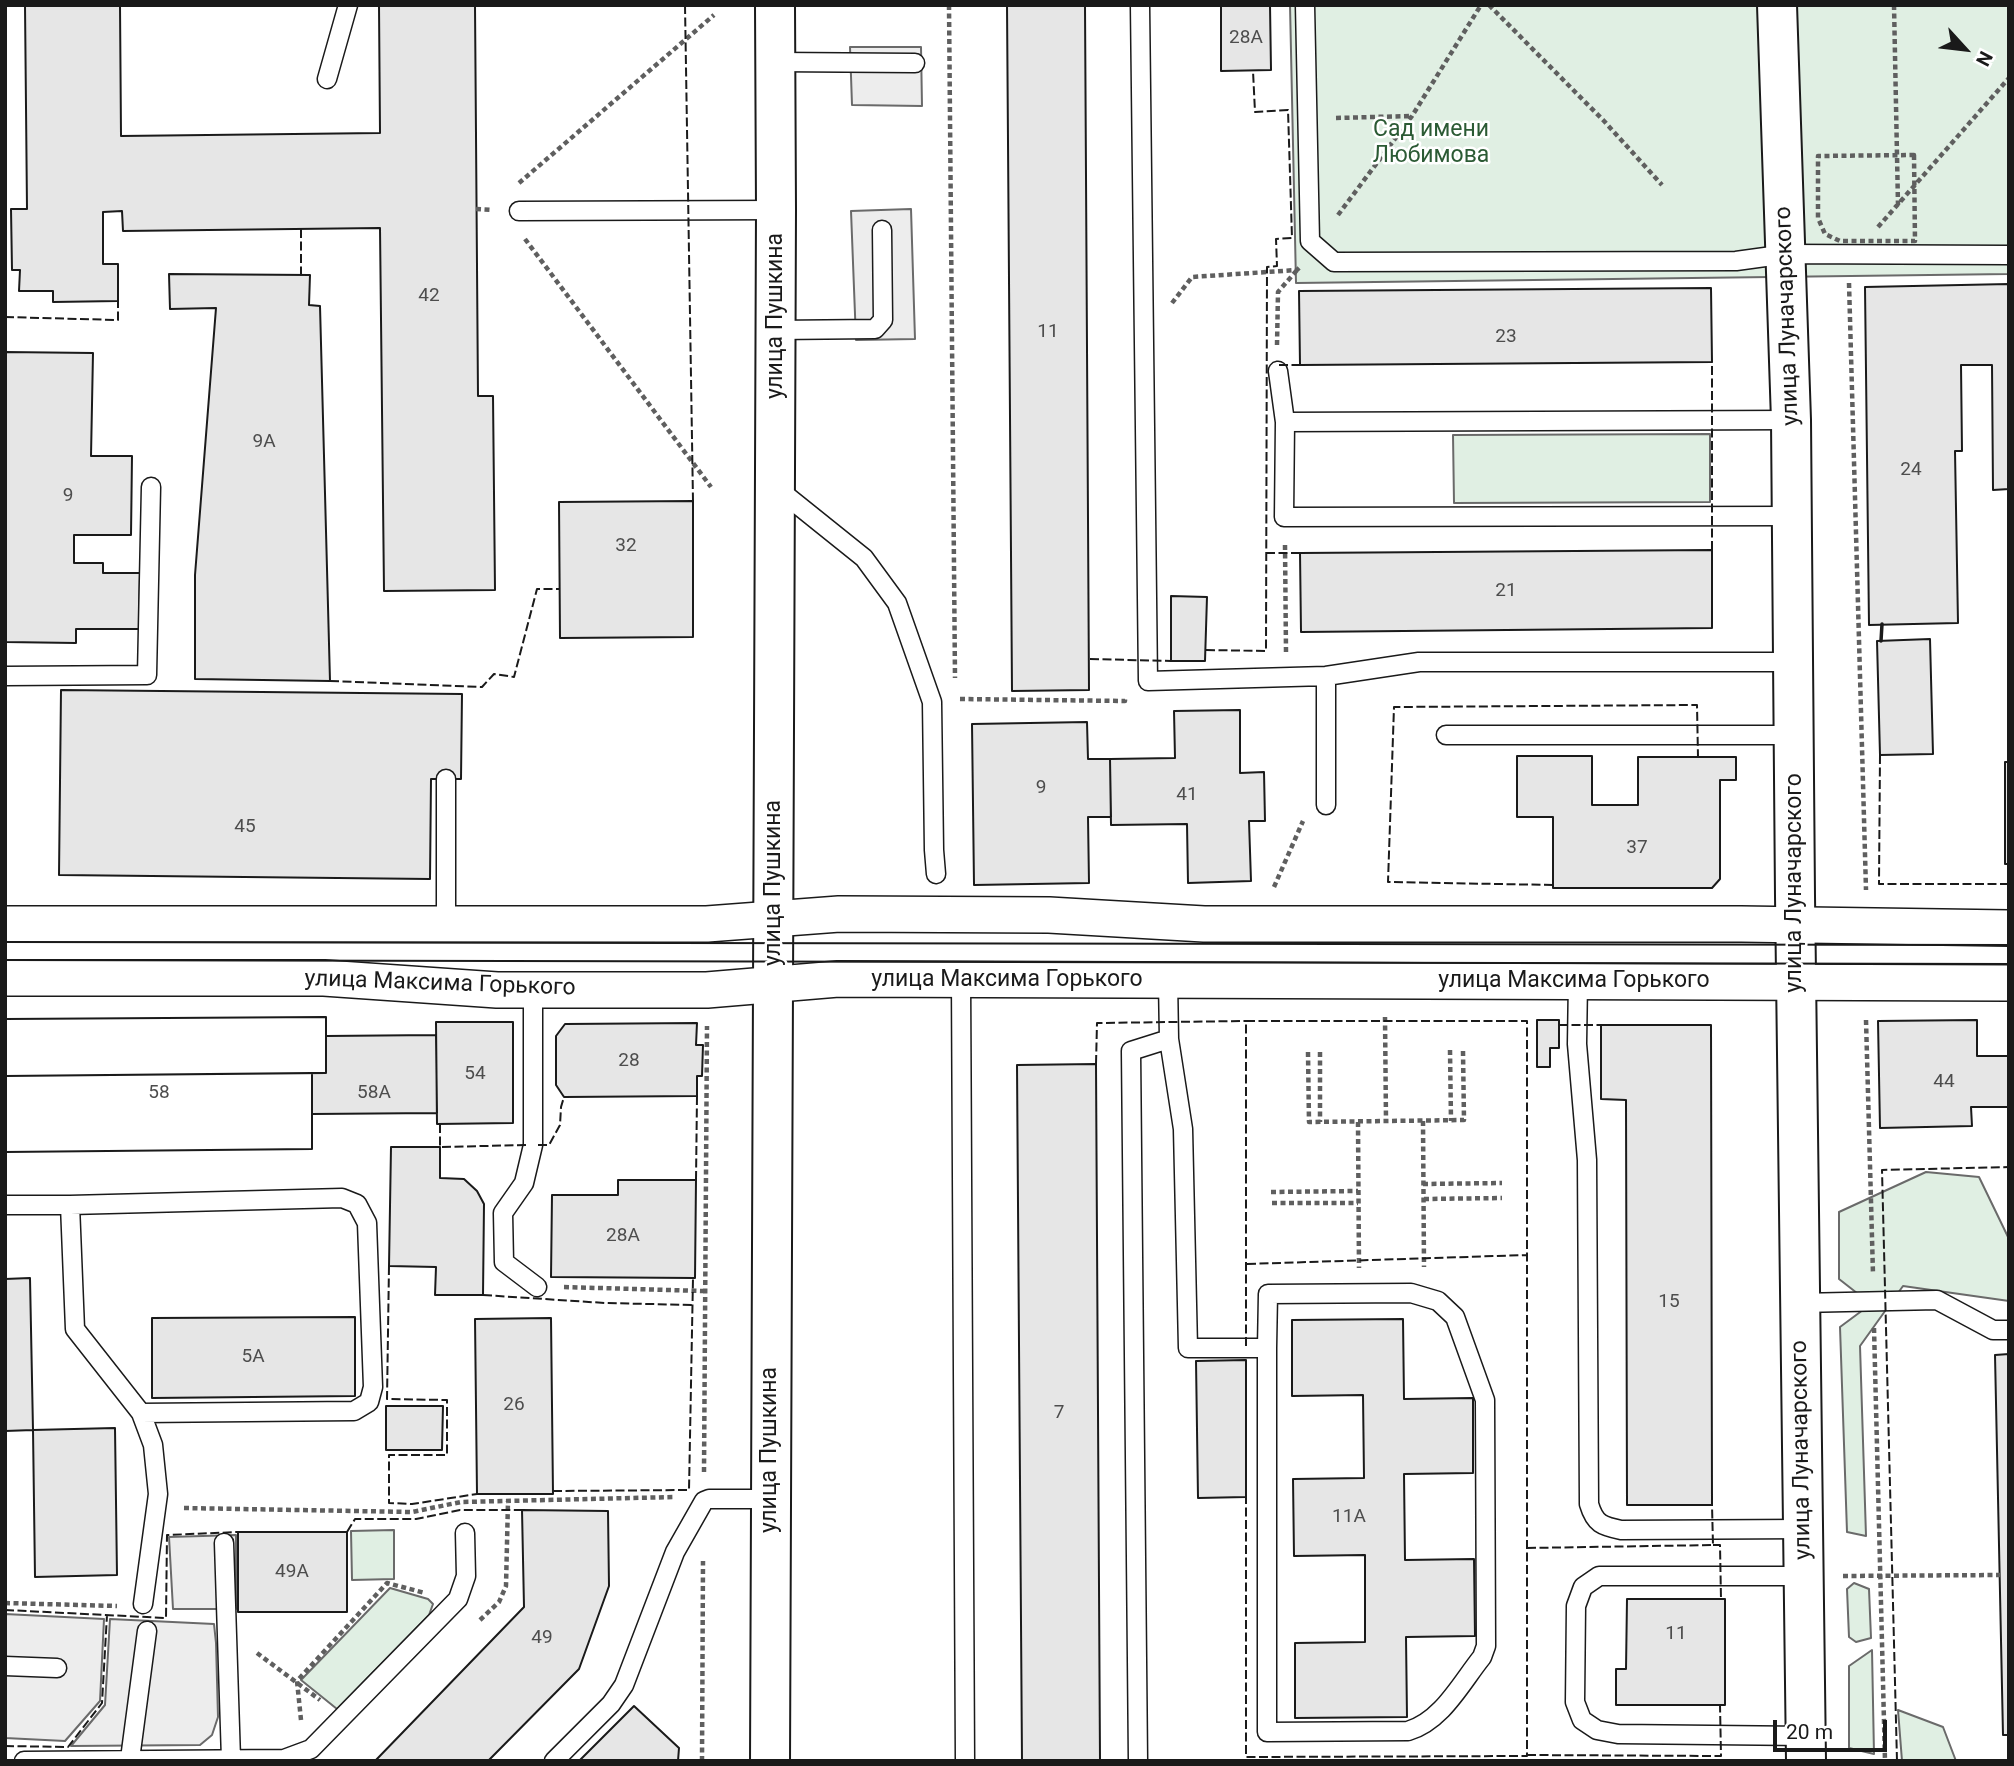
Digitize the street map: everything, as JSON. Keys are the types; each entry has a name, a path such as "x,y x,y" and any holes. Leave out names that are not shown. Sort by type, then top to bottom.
{"main road":[{"name":"улица Пушкина","path":"770,1761 775,5"},
{"name":"улица Луначарского","path":"1777,5 1791,420 1806,1749"}],"street":[{"path":"5,924 707,924 839,914 1049,915 1204,924 2009,928"},
{"name":"улица Максима Горького","path":"5,978 324,978 497,990 707,990 838,979 2009,983"}],"lane":[{"path":"327,79 348,5"},
{"path":"1140,5 1148,681 1326,676 1419,662 1794,662"},
{"path":"1306,5 1310,241 1334,262 1736,261 1861,247 2009,255"},
{"path":"775,62 915,62"},
{"path":"519,211 776,210"},
{"path":"776,330 875,329 883,320 882,230"},
{"path":"1278,371 1285,422 1284,517 1791,516"},
{"path":"1285,422 1791,420"},
{"path":"775,486 864,558 897,603 932,702 936,874"},
{"path":"5,676 147,676 151,487"},
{"path":"1326,676 1326,805"},
{"path":"1446,735 1794,736"},
{"path":"446,779 446,924"},
{"path":"961,979 965,1761"},
{"path":"1168,981 1169,1039 1183,1129 1188,1348 1267,1348"},
{"path":"1578,981 1577,1044 1587,1160 1589,1504 1593,1518 1605,1527 1621,1530 1804,1529"},
{"path":"533,990 533,1145 524,1183 503,1213 503,1237 504,1262 537,1287"},
{"path":"1138,1761 1131,1051 1169,1039"},
{"path":"5,1205 342,1198 357,1204 367,1223 373,1387 369,1402 354,1411 141,1413"},
{"path":"69,1205 75,1329 141,1413 153,1445 157,1508 135,1605"},
{"path":"1359,1293 1411,1293 1438,1301 1455,1317 1485,1400 1486,1646 1482,1657 1434,1718 1422,1727 1408,1731 1267,1732 1268,1294 1359,1293"},
{"path":"1800,1303 1937,1300 1993,1330 2009,1330"},
{"path":"554,1761 611,1704 624,1685 675,1552 704,1499 769,1499"},
{"path":"24,1761 284,1759 311,1749 458,1599 466,1576 465,1533"},
{"path":"224,1543 231,1759"},
{"path":"1804,1576 1599,1576 1583,1587 1576,1606 1575,1702 1582,1720 1597,1730 1806,1749"},
{"path":"130,1759 147,1631"},
{"path":"5,1666 57,1668"}],"path":[{"path":"949,5 956,686"},
{"path":"1278,371 1278,292 1316,246 1412,116 1481,5"},
{"path":"1489,5 1604,121 1662,185"},
{"path":"1894,5 1898,206"},
{"path":"711,487 520,231 519,181 714,15"},
{"path":"1866,896 1849,277 1861,247 2009,78"},
{"path":"1308,119 1412,116"},
{"path":"1896,155 1914,155 1915,241 1861,247 1840,242 1825,234 1818,218 1818,156 1896,155"},
{"path":"476,209 519,211"},
{"path":"1144,337 1192,277 1297,270"},
{"path":"1284,517 1286,677"},
{"path":"1124,687 1125,701"},
{"path":"956,699 1137,701"},
{"path":"1270,894 1304,819"},
{"path":"1385,1013 1386,1121"},
{"path":"1865,1014 1885,1761"},
{"path":"702,1761 703,1291 707,1016"},
{"path":"1450,1051 1451,1121"},
{"path":"1308,1052 1309,1122 1358,1122 1464,1121 1463,1051"},
{"path":"1320,1052 1320,1122"},
{"path":"1423,1121 1425,1297"},
{"path":"1358,1122 1359,1293"},
{"path":"1423,1184 1502,1183"},
{"path":"1271,1192 1358,1191"},
{"path":"1424,1199 1502,1198"},
{"path":"1272,1203 1358,1203"},
{"path":"537,1287 703,1291"},
{"path":"157,1508 412,1512 461,1502 704,1499"},
{"path":"1804,1576 2000,1575"},
{"path":"303,1752 297,1681 387,1583 435,1595 449,1607"},
{"path":"5,1602 135,1605"},
{"path":"227,1633 297,1681 342,1717"}],"green space":[{"name":"Сад имени Любимова","path":"1290,5 2009,5 2009,274 1296,283"},
{"path":"1710,434 1710,502 1454,503 1453,435"},
{"path":"1926,1172 1979,1177 2009,1239 2009,1301 1903,1286 1860,1346 1866,1536 1847,1532 1840,1327 1871,1304 1839,1279 1839,1212"},
{"path":"394,1530 394,1579 352,1580 351,1531"},
{"path":"1854,1583 1869,1589 1871,1638 1856,1642 1849,1637 1847,1589"},
{"path":"390,1588 428,1599 433,1604 429,1615 337,1709 301,1680"},
{"path":"1872,1650 1874,1754 1849,1748 1849,1666"},
{"path":"1898,1710 1943,1727 1956,1761 1902,1761"}],"shaded area":[{"path":"850,47 921,47 922,106 852,105"},
{"path":"911,209 915,339 856,340 851,211"},
{"path":"236,1535 236,1609 173,1609 169,1537"},
{"path":"5,1614 104,1619 100,1701 65,1741 5,1738"},
{"path":"110,1619 214,1624 218,1717 212,1735 200,1745 71,1746 105,1705"}],"building":[{"path":"25,5 120,5 121,136 380,133 379,5 475,5 478,396 493,396 495,590 384,591 380,228 123,231 122,211 103,212 103,264 118,264 118,301 53,302 53,291 19,291 20,270 12,270 11,209 27,209"},
{"path":"1007,5 1085,5 1089,690 1012,691"},
{"path":"1221,5 1270,5 1271,70 1221,71"},
{"path":"169,274 310,275 309,305 320,306 330,681 195,679 195,575 216,308 170,309"},
{"path":"2009,284 2009,489 1993,490 1992,365 1961,365 1962,451 1955,451 1958,623 1869,625 1865,287"},
{"path":"1711,288 1712,362 1300,365 1299,291"},
{"path":"5,352 93,353 91,456 132,456 131,535 74,535 74,563 103,563 103,573 140,573 139,629 76,629 76,643 5,642"},
{"path":"693,501 693,637 560,638 559,502"},
{"path":"1712,550 1712,628 1301,632 1300,553"},
{"path":"1171,596 1207,597 1205,661 1171,661"},
{"path":"1930,639 1933,754 1880,755 1877,641"},
{"path":"61,690 462,694 461,779 431,779 430,879 59,875"},
{"path":"1240,710 1240,773 1264,772 1265,821 1249,821 1251,881 1188,883 1187,824 1111,825 1110,759 1175,758 1174,711"},
{"path":"1087,722 1088,759 1110,759 1111,817 1088,817 1089,883 974,885 972,724"},
{"path":"1517,756 1592,756 1592,805 1638,805 1638,757 1736,757 1736,780 1720,780 1720,879 1712,888 1553,888 1553,817 1517,817"},
{"path":"2005,762 2009,762 2009,864 2005,864"},
{"path":"326,1017 326,1073 5,1076 5,1019"},
{"path":"326,1017 326,1073 312,1073 312,1149 5,1152 5,1019"},
{"path":"1537,1020 1559,1020 1559,1048 1550,1048 1550,1067 1537,1067"},
{"path":"1977,1020 1977,1056 2009,1056 2009,1107 1971,1107 1972,1126 1880,1128 1878,1021"},
{"path":"436,1022 513,1022 513,1123 437,1124"},
{"path":"697,1023 696,1045 703,1045 702,1076 697,1076 697,1096 564,1097 556,1085 556,1036 565,1024"},
{"path":"1601,1025 1711,1025 1712,1505 1627,1505 1626,1100 1601,1099"},
{"path":"436,1035 437,1113 312,1114 312,1073 326,1073 326,1036"},
{"path":"1096,1064 1100,1761 1022,1761 1017,1065"},
{"path":"312,1073 312,1149 5,1152 5,1076"},
{"path":"391,1147 440,1147 440,1178 464,1179 477,1191 484,1204 483,1295 435,1295 436,1267 389,1266"},
{"path":"618,1180 696,1180 695,1278 551,1277 552,1195 618,1195"},
{"path":"30,1278 33,1430 5,1431 5,1279"},
{"path":"355,1317 355,1396 152,1398 152,1318"},
{"path":"551,1318 553,1494 477,1494 475,1319"},
{"path":"1403,1319 1404,1399 1473,1398 1473,1473 1404,1474 1405,1560 1474,1559 1475,1636 1406,1637 1407,1717 1295,1718 1295,1643 1365,1642 1365,1555 1294,1556 1293,1479 1364,1478 1363,1395 1292,1396 1292,1320"},
{"path":"2009,1354 2009,1735 2003,1735 1995,1355"},
{"path":"1246,1360 1246,1497 1198,1498 1196,1361"},
{"path":"386,1406 443,1406 442,1450 386,1450"},
{"path":"115,1428 117,1575 35,1577 33,1430"},
{"path":"522,1510 608,1511 609,1586 579,1669 488,1761 375,1761 524,1607"},
{"path":"238,1532 347,1532 347,1612 238,1612"},
{"path":"1627,1599 1725,1599 1725,1705 1616,1705 1616,1669 1626,1669"},
{"path":"634,1706 679,1748 678,1761 579,1761"}],"tram line":[{"path":"5,942 2009,945"},
{"path":"5,960 2009,964"}],"fence":[{"path":"685,5 693,501"},
{"path":"1206,650 1266,651 1267,267 1277,266 1276,239 1292,238 1288,110 1255,112 1253,71"},
{"path":"301,229 301,276"},
{"path":"5,317 118,320 118,301"},
{"path":"1712,362 1712,550"},
{"path":"1279,365 1300,365"},
{"path":"1266,553 1300,553"},
{"path":"330,681 482,687 494,674 514,677 537,589 560,589"},
{"path":"1090,659 1171,661"},
{"path":"1553,885 1388,882 1394,707 1697,705 1698,757"},
{"path":"1880,755 1879,884 2009,884"},
{"path":"1096,1064 1097,1023 1246,1021"},
{"path":"1246,1346 1246,1021 1527,1021 1527,1756 1246,1757 1246,1497"},
{"path":"1559,1025 1601,1025"},
{"path":"696,1180 697,1096"},
{"path":"538,1145 549,1145 560,1125 564,1097"},
{"path":"440,1124 440,1147 527,1145"},
{"path":"1897,1761 1882,1170 2009,1167"},
{"path":"1247,1264 1527,1255"},
{"path":"389,1266 387,1399 447,1400 447,1455 389,1455 389,1503 412,1504 477,1494"},
{"path":"553,1491 689,1490 693,1278"},
{"path":"483,1295 605,1303 693,1305"},
{"path":"1527,1548 1713,1545 1712,1505"},
{"path":"347,1532 355,1519 416,1519 460,1510 522,1510"},
{"path":"5,1610 166,1618 167,1535 238,1532"},
{"path":"1713,1545 1720,1545 1721,1599"},
{"path":"5,1746 68,1747 102,1703 107,1615"},
{"path":"1527,1755 1721,1756 1720,1705"}],"wall":[{"path":"1881,641 1882,624"}]}
